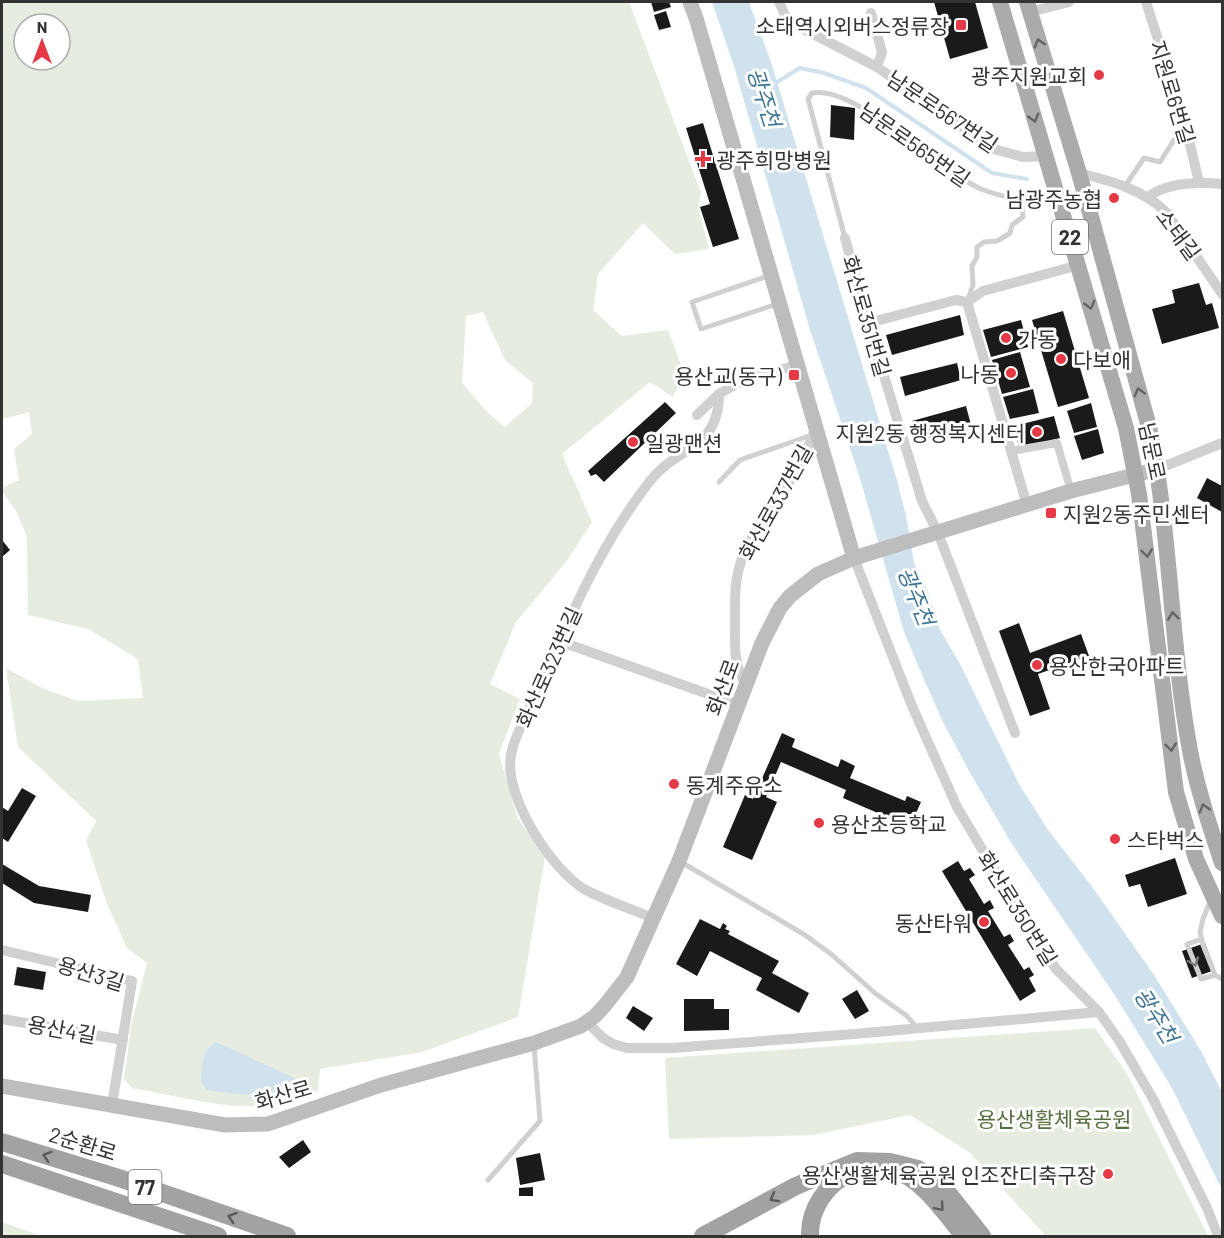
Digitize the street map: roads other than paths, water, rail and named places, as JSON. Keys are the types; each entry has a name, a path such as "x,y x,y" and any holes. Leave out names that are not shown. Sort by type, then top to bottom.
{"highway":[{"name":"2순환로","path":"2,1142 119,1178 287,1236"},
{"path":"703,1236 796,1186 857,1161 890,1162 918,1169 940,1182 982,1236"},
{"name":"77","path":"2,1164 218,1236"},
{"path":"810,1236 814,1209 827,1190 839,1178 859,1170 879,1168 903,1172 926,1191 964,1236"}],"main road":[{"path":"690,2 700,29 814,431 861,556"},
{"name":"남문로","path":"1000,2 1126,428 1135,474 1176,792 1196,859 1222,916"},
{"name":"남문로","path":"1029,7 1149,427 1158,469 1188,742 1208,821 1222,863"},
{"name":"화산로","path":"2,1086 225,1125 268,1124 381,1085 560,1035 586,1022 614,996 627,977 655,919 745,684 772,621 790,596 818,574 861,556 1071,491 1158,469"}],"street":[{"name":"남문로567번길","path":"779,2 784,15 792,23 877,67 994,149 1023,157 1045,156"},
{"path":"1029,7 1069,2"},
{"name":"지원로6번길","path":"1146,2 1185,124 1199,182"},
{"name":"남문로567번길","path":"871,13 882,52 877,67"},
{"name":"소태길","path":"1078,173 1115,181 1148,197 1167,213 1222,294"},
{"path":"1148,197 1155,192 1199,182 1222,184"},
{"name":"화산로351번길","path":"845,238 868,323 922,501 938,533 1015,733"},
{"path":"868,323 956,300 967,302 983,291 1079,265"},
{"path":"967,302 1027,505"},
{"path":"697,415 719,394 743,380 797,365"},
{"name":"화산로323번길","path":"655,919 585,890 559,868 534,831 515,793 509,768 513,746 560,641 606,547 652,478 668,461 686,453 701,442 716,418 719,394"},
{"name":"화산로337번길","path":"745,684 736,666 735,651 735,589 738,571 742,558 761,523 805,457 814,431"},
{"path":"1011,451 1057,443 1071,491"},
{"path":"1158,469 1222,443"},
{"name":"화산로350번길","path":"861,556 912,706 957,807 1006,891 1056,969 1099,1012 1120,1042 1141,1077 1207,1208 1218,1236"},
{"path":"560,641 738,705"},
{"name":"용산3길","path":"2,950 132,981 112,1105"},
{"path":"586,1022 613,1044 627,1048 672,1048 1099,1012"},
{"name":"용산4길","path":"2,1018 123,1040"}],"lane":[{"name":"남문로565번길","path":"810,96 812,93 819,92 836,94 856,103 939,163 980,189 1021,200 1059,204"},
{"name":"화산로351번길","path":"810,96 808,99 845,238"},
{"path":"1125,186 1144,159 1160,162 1185,124"},
{"path":"967,302 973,285 972,266 977,257 977,247 984,242 997,241 1010,233 1012,225 1023,217 1021,200"},
{"path":"770,275 692,302 701,329 778,303"},
{"path":"719,482 740,460 814,431"},
{"path":"679,861 805,935 831,954 876,994 907,1016 918,1029"},
{"path":"1213,895 1200,932 1215,975 1222,979"},
{"path":"1202,939 1188,944 1201,980 1215,975"},
{"path":"488,1180 540,1121 534,1043"}],"water":[{"name":"광주천","path":"712,2 749,2 771,62 896,477 906,515 914,563 928,592 939,628 960,664 1019,784 1048,830 1093,888 1154,975 1201,1051 1222,1092 1222,1190 1172,1088 1116,997 1012,844 969,771 942,720 920,670 904,632 859,475 810,330 734,66"},
{"path":"216,1042 299,1080 293,1090 272,1094 240,1094 207,1090 201,1082 203,1059 207,1050"}],"waterway":[{"name":"광주천","path":"772,85 800,68 824,73 866,88 992,173 1027,179"}],"place":[{"name":"소태역시외버스정류장","path":"961,25"},
{"name":"광주지원교회","path":"1099,75"},
{"name":"광주희망병원","path":"703,159"},
{"name":"남광주농협","path":"1114,198"},
{"name":"가동","path":"1006,338"},
{"name":"다보애","path":"1061,359"},
{"name":"나동","path":"1011,373"},
{"name":"용산교(동구)","path":"794,375"},
{"name":"지원2동 행정복지센터","path":"1037,432"},
{"name":"일광맨션","path":"633,442"},
{"name":"지원2동주민센터","path":"1051,513"},
{"name":"용산한국아파트","path":"1037,665"},
{"name":"동계주유소","path":"674,784"},
{"name":"용산초등학교","path":"819,823"},
{"name":"스타벅스","path":"1115,839"},
{"name":"동산타워","path":"984,922"},
{"name":"용산생활체육공원 인조잔디축구장","path":"1108,1174"}],"park label":[{"name":"용산생활체육공원","path":"1054,1118"}]}
